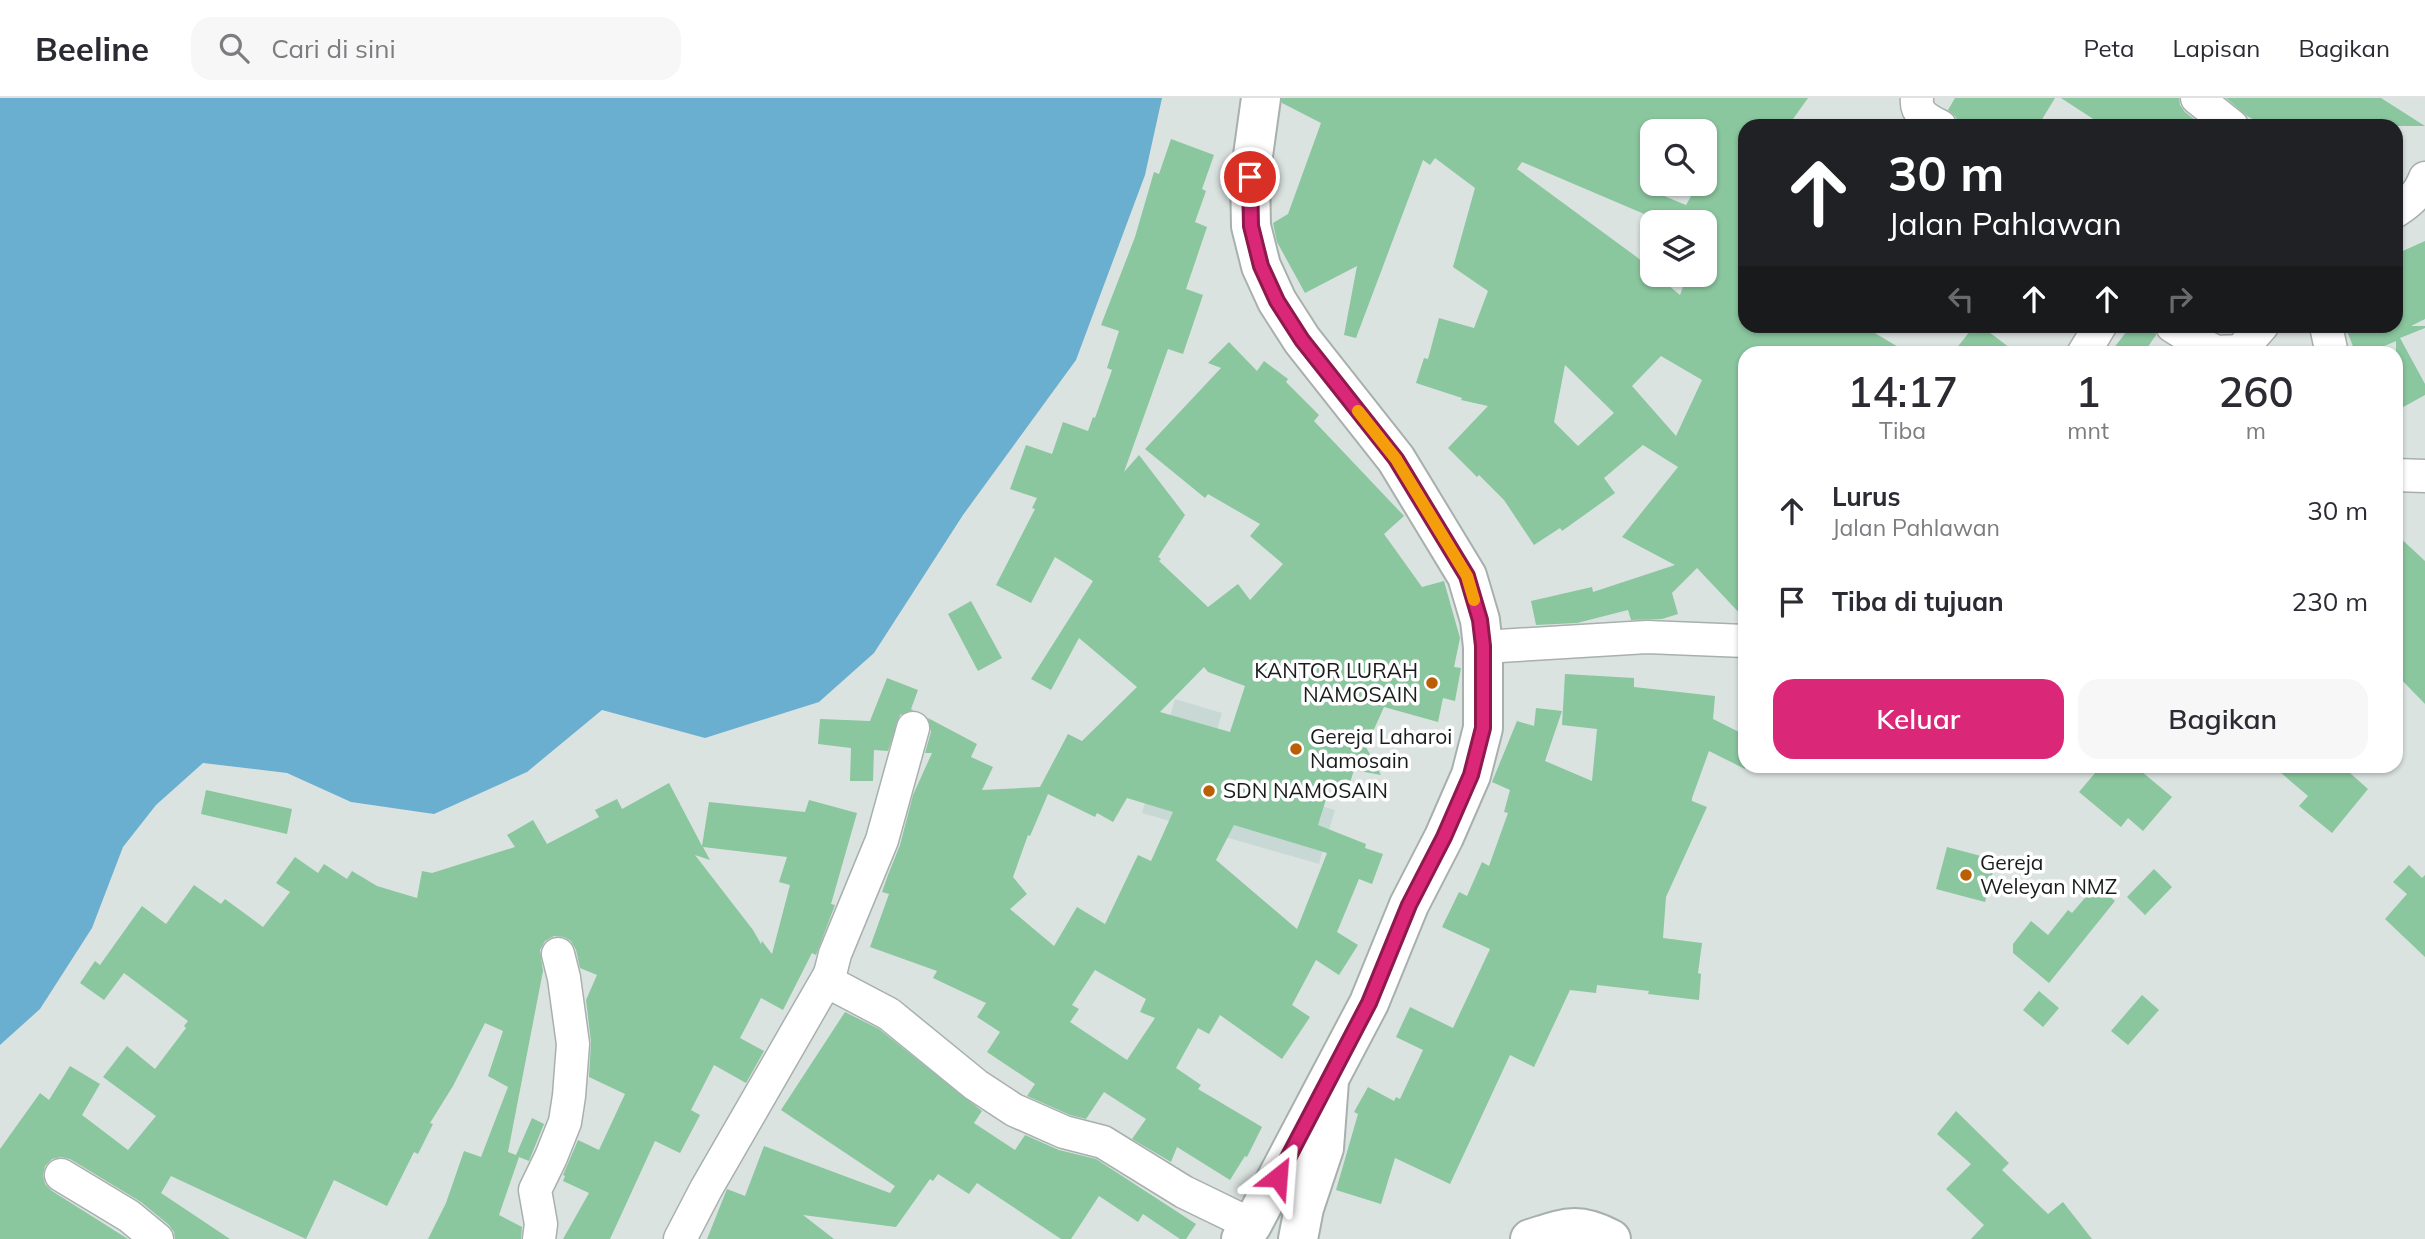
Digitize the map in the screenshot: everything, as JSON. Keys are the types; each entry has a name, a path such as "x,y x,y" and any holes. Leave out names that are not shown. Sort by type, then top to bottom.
{"main road":[{"path":"1247,1232 1369,1003 1409,905 1444,837 1471,775 1483,728 1483,646 1480,620 1467,576 1396,459 1302,340 1277,301 1261,266 1251,226 1250,177 1261,98"},
{"path":"1298,1239 1304,1208 1324,1148 1329,1081"},
{"path":"1530,1239 1570,1227 1594,1230 1611,1239"}],"street":[{"path":"1917,98 1916,104 1927,119"},
{"path":"2197,98 2223,119"},
{"path":"2403,206 2411,201 2425,178"},
{"path":"2182,333 2204,346"},
{"path":"2403,475 2425,476"},
{"path":"1483,646 1647,637 1738,641"},
{"path":"680,1239 733,1141 830,974 835,954 883,840 913,728"},
{"path":"539,1239 541,1224 535,1190 565,1122 573,1044 558,954"},
{"path":"830,974 834,985 889,1014 976,1085 1014,1110 1064,1132 1103,1142 1247,1232"},
{"path":"61,1175 129,1216 157,1239"}],"shaded area":[{"name":"SDN NAMOSAIN","path":"1175,699 1222,713 1205,772 1335,810 1319,864 1142,813"}],"water":[{"path":"0,98 1162,98 1145,175 1076,360 963,515 874,653 819,702 705,738 602,710 527,772 434,814 351,802 287,773 203,763 156,805 123,847 92,928 40,1009 0,1045"}],"building":[{"path":"1282,98 1808,98 1793,119 1738,119 1738,333 1875,333 1897,346 1738,346 1738,612 1697,568 1672,593 1678,614 1662,619 1631,620 1628,610 1577,623 1536,625 1531,601 1592,587 1593,592 1675,565 1622,537 1678,467 1643,445 1604,478 1615,493 1562,531 1560,528 1534,545 1504,500 1448,448 1488,406 1461,400 1462,398 1416,383 1424,358 1428,359 1439,318 1474,328 1488,291 1453,267 1475,188 1435,158 1430,165 1423,160 1356,338 1344,335 1357,266 1305,293 1277,242 1273,223 1288,214 1321,123 1282,103","holes":["1661,356 1702,380 1676,436 1632,386","1565,365 1614,413 1578,446 1554,422"]},
{"path":"1955,98 2055,98 2042,119 1956,119 1948,110"},
{"path":"2061,98 2179,98 2180,105 2194,119 2093,119"},
{"path":"2226,98 2381,98 2425,126 2403,126 2403,119 2253,119"},
{"path":"1171,139 1214,155 1202,189 1206,191 1195,222 1207,227 1186,289 1203,295 1183,354 1168,349 1124,472 1139,455 1185,515 1158,557 1161,559 1159,561 1208,607 1238,584 1250,600 1283,564 1250,536 1260,524 1208,494 1205,498 1145,449 1221,368 1208,363 1229,342 1257,371 1264,361 1288,379 1286,382 1319,415 1314,421 1404,516 1384,534 1422,587 1444,581 1460,638 1454,667 1461,668 1455,701 1443,698 1438,722 1384,707 1366,747 1381,775 1354,770 1348,789 1331,783 1318,825 1366,844 1365,848 1383,854 1372,884 1359,879 1337,932 1358,945 1339,975 1316,960 1292,1005 1310,1017 1282,1059 1220,1015 1209,1034 1198,1028 1176,1068 1201,1085 1198,1089 1262,1127 1247,1157 1245,1156 1230,1180 1177,1147 1171,1162 1132,1139 1146,1119 1104,1092 1086,1119 1027,1096 1035,1084 987,1052 1000,1032 977,1017 986,1003 933,978 937,971 870,947 889,894 882,892 900,845 913,795 932,753 925,753 931,732 928,718 977,744 971,757 993,767 982,790 1040,787 1068,734 1082,741 1137,687 1079,638 1051,690 1031,679 1093,581 1055,557 1031,603 996,585 1035,509 1032,508 1037,498 1010,489 1026,445 1052,454 1063,422 1088,431 1093,417 1095,418 1112,370 1107,368 1119,331 1101,325 1135,237 1154,172 1159,174","holes":["1204,667 1208,672 1245,686 1230,732 1160,712","1048,794 1095,817 1097,813 1113,822 1127,798 1173,812 1151,861 1138,855 1105,924 1077,907 1054,946 1010,909 1027,894 1013,877 1028,835 1030,836","1234,825 1327,853 1297,929 1216,860","1095,970 1146,999 1140,1012 1155,1018 1127,1060 1070,1022 1079,1009 1072,1005"]},
{"path":"2425,241 2425,319 2411,326 2425,328 2400,338 2425,384 2425,395 2403,407 2403,346 2396,346 2396,341 2384,346 2353,346 2348,333 2403,333 2403,251"},
{"path":"1968,333 1990,333 2007,346 1958,346"},
{"path":"2126,333 2156,333 2148,346 2115,346"},
{"path":"2403,541 2425,561 2425,704 2403,681"},
{"path":"971,601 1002,658 978,671 948,614"},
{"path":"1565,674 1634,678 1634,687 1715,696 1713,719 1738,732 1738,766 1709,751 1692,798 1692,801 1707,807 1666,897 1663,938 1702,943 1698,973 1701,974 1699,1000 1597,985 1596,993 1570,990 1534,1067 1510,1055 1450,1184 1395,1158 1381,1204 1336,1190 1358,1114 1354,1112 1368,1087 1394,1101 1396,1097 1400,1099 1423,1050 1396,1037 1410,1007 1453,1028 1490,949 1442,927 1459,892 1467,896 1482,862 1489,866 1508,813 1504,812 1510,790 1492,782 1517,721 1534,726 1536,708 1562,711 1545,761 1592,781 1597,729 1562,725"},
{"path":"887,678 918,690 911,709 913,710 900,715 888,751 874,750 873,781 850,781 851,748 818,744 820,719 870,721"},
{"path":"2095,773 2143,773 2172,797 2143,831 2128,818 2121,827 2079,792"},
{"path":"2281,773 2350,773 2368,789 2332,833 2299,806 2308,796"},
{"path":"669,783 702,846 709,802 805,812 809,800 857,813 831,904 835,905 816,955 812,953 783,1010 761,998 740,1038 764,1051 746,1083 714,1065 691,1110 700,1115 680,1153 655,1141 610,1239 563,1239 589,1193 563,1181 563,1175 578,1140 599,1150 625,1094 589,1077 591,1042 586,1000 597,975 580,968 571,941 554,936 545,941 540,950 543,971 508,1152 516,1155 532,1118 544,1124 529,1161 519,1157 499,1215 522,1227 521,1239 428,1239 446,1203 464,1151 481,1157 508,1087 488,1076 503,1031 485,1023 453,1086 430,1123 433,1124 418,1154 414,1152 387,1206 334,1180 306,1239 171,1176 161,1193 230,1239 175,1239 169,1225 141,1202 70,1159 61,1157 52,1159 45,1166 45,1184 128,1239 0,1239 0,1149 40,1093 49,1100 70,1066 100,1084 82,1115 128,1150 156,1116 103,1077 127,1046 155,1069 186,1028 184,1026 188,1021 124,973 104,1000 80,983 95,961 100,965 142,906 166,924 194,885 221,904 225,899 263,927 290,892 276,883 295,857 318,873 324,864 347,879 352,871 377,886 417,898 422,871 432,873 515,847 507,835 533,820 547,844 599,817 595,810 617,799 622,809","holes":["703,847 787,857 779,882 790,885 772,954 762,941 761,944 695,855 710,860"]},
{"path":"206,790 292,809 287,834 201,814"},
{"name":"Gereja Weleyan NMZ","path":"1947,847 1996,860 1985,902 1936,889"},
{"path":"2409,865 2422,878 2425,875 2425,957 2385,919 2407,894 2393,882"},
{"path":"2154,869 2172,887 2145,915 2127,897"},
{"path":"2096,885 2115,901 2049,983 2013,953 2013,944 2031,921 2048,935 2068,910 2072,913"},
{"path":"2039,991 2059,1008 2043,1027 2023,1010"},
{"path":"2142,995 2159,1010 2128,1045 2111,1031"},
{"path":"845,1012 879,1029 982,1111 974,1123 1015,1150 1025,1135 1059,1150 1096,1159 1196,1224 1186,1239 1180,1239 1143,1214 1138,1222 1099,1196 1071,1239 1061,1239 977,1183 969,1194 938,1174 933,1181 930,1179 896,1227 803,1215 834,1239 707,1239 727,1189 745,1196 764,1146 890,1193 895,1186 781,1110"},
{"path":"1956,1111 2009,1163 2002,1170 2048,1214 2063,1202 2092,1239 1971,1239 1984,1225 1946,1189 1971,1164 1937,1134"}],"slow traffic":[{"path":"1358,411 1396,459 1467,576 1474,600"}],"place":[{"name":"KANTOR LURAH NAMOSAIN","path":"1432,683"},
{"name":"Gereja Laharoi Namosain","path":"1296,749"},
{"name":"SDN NAMOSAIN","path":"1209,791"},
{"name":"Gereja Weleyan NMZ","path":"1966,875"}],"route":[{"path":"1250,177 1251,226 1261,266 1277,301 1302,340 1396,459 1467,576 1480,620 1483,646 1483,728 1471,775 1444,837 1409,905 1369,1003 1278,1177"}]}
